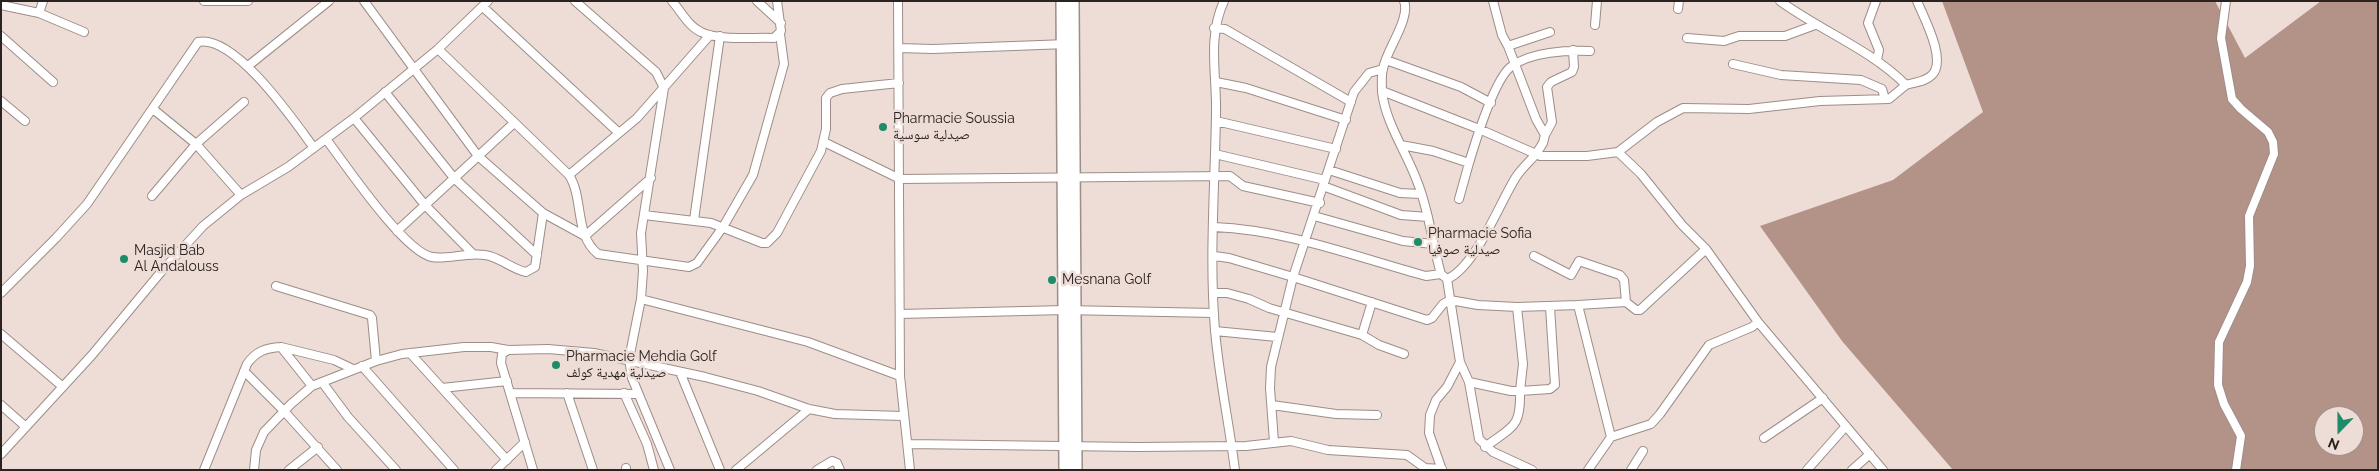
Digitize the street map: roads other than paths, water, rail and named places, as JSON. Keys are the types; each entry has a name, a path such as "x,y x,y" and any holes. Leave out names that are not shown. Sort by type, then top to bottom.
{"main road":[{"path":"1062,1 1068,43"},
{"path":"1065,470 1070,445 1068,43 1073,1"},
{"path":"1070,445 1076,470"}],"street":[{"path":"39,13 43,1"},
{"path":"209,2 248,1"},
{"path":"248,66 329,1"},
{"path":"364,1 478,156 543,213 586,236"},
{"path":"575,1 656,72 664,88 640,246 643,271 641,299 629,359 630,374 670,470"},
{"path":"672,1 692,26 700,32 720,36 774,38 780,34"},
{"path":"757,1 781,23"},
{"path":"438,50 569,175 575,185 582,228 592,249 598,254 690,267 697,263 723,227 753,175 784,64 780,34 781,23 777,1"},
{"path":"898,1 900,376 903,416 909,444 910,470"},
{"path":"1224,1 1214,28 1213,54 1216,82 1213,292 1215,331 1223,402 1235,470"},
{"path":"1493,1 1502,35 1544,135"},
{"path":"1595,25 1597,1"},
{"path":"1780,1 1815,25 1877,60 1906,85"},
{"path":"1876,1 1868,23 1878,50 1877,60"},
{"path":"1382,91 1479,129 1540,156 1587,156 1618,152 1658,122 1683,108 1749,109 1820,101 1885,99 1893,97 1906,85 1927,79 1934,72 1937,62 1937,52 1917,1"},
{"path":"2226,1 2221,38 2232,99 2268,132 2273,142 2274,154 2249,216 2250,266 2247,282 2219,342 2218,385 2224,404 2241,436 2236,470"},
{"path":"1407,2 1404,18 1383,69 1382,91 1388,120 1418,182 1441,274 1448,279 1460,362 1469,382 1479,439 1485,447 1502,457 1532,470"},
{"path":"1,454 121,321 160,272 204,226 241,195 261,184 314,148 354,118 438,50 486,4 619,133"},
{"path":"1,5 39,13 84,32"},
{"path":"1687,38 1724,41 1739,36 1779,37 1794,34 1815,25"},
{"path":"1214,28 1225,29 1351,102"},
{"path":"1508,46 1550,32"},
{"path":"569,175 637,118 710,35"},
{"path":"1,36 54,82"},
{"path":"694,220 720,36"},
{"path":"1,293 87,204 153,109 192,48 198,42 205,40 217,45 248,66 314,148"},
{"path":"899,48 1068,43"},
{"path":"1448,279 1454,276 1464,265 1488,232 1515,179 1543,143 1544,135 1552,122 1546,87 1551,82 1572,72 1574,67 1573,50"},
{"path":"1459,199 1479,129 1506,72 1515,64 1553,52 1590,50"},
{"path":"1386,60 1461,87 1491,103"},
{"path":"1733,64 1790,76 1861,80 1882,89 1885,99"},
{"path":"1274,442 1270,388 1271,367 1277,337 1294,277 1305,240 1320,202 1324,183 1354,92 1369,73 1383,69"},
{"path":"1216,82 1246,88 1346,120"},
{"path":"644,215 694,220 723,227 762,243 767,243 772,240 824,142 826,98 830,93 842,89 899,83"},
{"path":"385,92 454,178 537,255"},
{"path":"1,101 25,121"},
{"path":"152,196 196,144 244,102"},
{"path":"153,109 196,144 241,195"},
{"path":"354,118 425,205 472,253"},
{"path":"1216,122 1336,149"},
{"path":"397,230 514,123"},
{"path":"326,139 397,230 415,250 432,258 472,253 498,258 515,270 526,272 534,267 543,213"},
{"path":"824,142 900,179 1230,176 1243,186 1320,202"},
{"path":"1401,145 1434,151 1469,164"},
{"path":"1618,152 1641,174 1682,225 1706,249 1758,322 1883,470"},
{"path":"1215,154 1324,183 1401,215 1428,217"},
{"path":"1329,170 1400,193 1421,194"},
{"path":"586,236 651,178"},
{"path":"1314,216 1403,241 1434,244"},
{"path":"1214,226 1250,228 1305,240 1426,276 1441,274"},
{"path":"1214,256 1229,258 1294,277 1427,320 1432,318 1443,304 1450,300 1478,305 1517,307 1550,307 1626,302 1636,310 1640,310 1706,249"},
{"path":"1534,256 1571,274 1579,261 1620,275 1624,280 1626,302"},
{"path":"276,286 370,314 376,360"},
{"path":"1213,292 1227,293 1249,299 1269,308 1285,311 1362,335 1404,354"},
{"path":"641,299 808,342 900,376"},
{"path":"1362,335 1372,302"},
{"path":"1578,305 1611,437"},
{"path":"1485,447 1513,426 1520,413 1523,364 1517,307"},
{"path":"1469,382 1511,391 1550,388 1555,385 1550,307"},
{"path":"900,314 1070,310 1214,313"},
{"path":"1588,470 1611,437 1651,424 1709,345 1752,327 1758,322"},
{"path":"1215,331 1277,337"},
{"path":"1,334 62,387"},
{"path":"254,470 260,439 271,423 312,386 376,360 410,353 477,346 508,350 548,349 629,359 758,391 810,409 847,416 903,416"},
{"path":"204,470 244,371 251,359 260,352 270,347 281,347 334,360 353,369"},
{"path":"281,347 312,386"},
{"path":"508,350 502,354 500,360 533,470"},
{"path":"410,353 507,460"},
{"path":"909,444 1138,447 1231,446 1291,442 1328,450 1407,455 1425,468 1442,470 1429,433 1430,415 1436,400 1447,387 1460,362"},
{"path":"362,366 454,470"},
{"path":"244,371 318,447 337,470"},
{"path":"680,372 720,470"},
{"path":"442,388 507,381"},
{"path":"322,382 348,417 396,470"},
{"path":"510,393 638,394"},
{"path":"567,393 593,470"},
{"path":"624,393 647,444 654,470"},
{"path":"1764,438 1822,398"},
{"path":"1,405 26,427"},
{"path":"1272,405 1336,414 1377,415"},
{"path":"736,470 810,409"},
{"path":"1811,468 1846,426"},
{"path":"496,470 525,442"},
{"path":"289,470 318,447"},
{"path":"1631,470 1643,451"},
{"path":"1852,470 1870,454"},
{"path":"817,470 832,461 837,463 840,470"}],"place":[{"name":"Pharmacie Soussia صيدلية سوسية","path":"883,127"},
{"name":"Pharmacie Sofia صيدلية صوفيا","path":"1418,242"},
{"name":"Masjid Bab Al Andalouss","path":"124,259"},
{"name":"Mesnana Golf","path":"1052,280"},
{"name":"Pharmacie Mehdia Golf صيدلية مهدية كولف","path":"556,365"}]}
